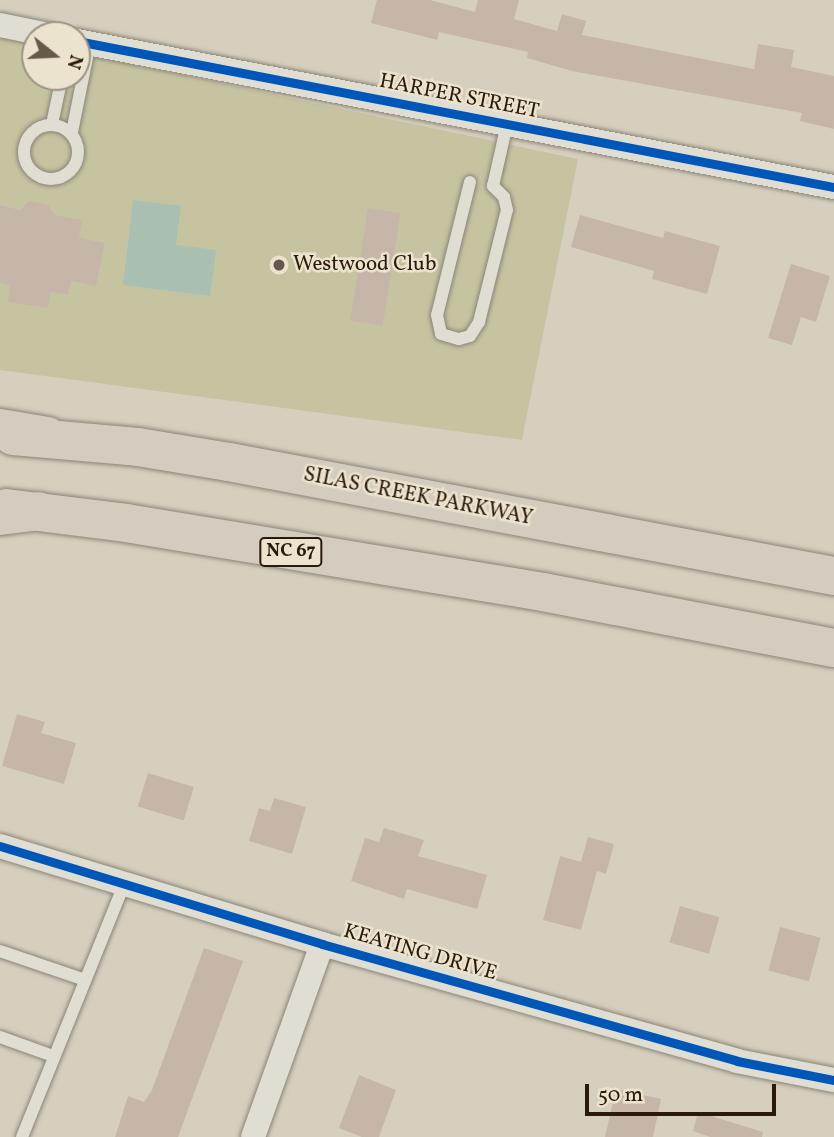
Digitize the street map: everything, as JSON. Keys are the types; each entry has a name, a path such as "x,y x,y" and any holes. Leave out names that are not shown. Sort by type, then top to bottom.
{"main road":[{"path":"0,428 47,436"},
{"name":"SILAS CREEK PARKWAY","path":"0,436 47,436 267,469 834,576"},
{"name":"NC 67","path":"0,507 543,592 834,648"},
{"path":"0,516 39,511"}],"street":[{"path":"0,25 21,29"},
{"name":"HARPER STREET","path":"91,44 834,187"},
{"name":"KEATING DRIVE","path":"0,846 322,944 737,1061 834,1080"},
{"path":"253,1137 322,944"}],"lane":[{"path":"52,124 59,91"},
{"path":"72,132 52,124 41,126 26,140 26,162 40,177 61,177 70,172 79,152 72,132 77,91"},
{"path":"470,182 437,315 441,334 458,339 470,336 479,322 507,210 503,197 493,186 507,124"},
{"path":"22,1137 124,884"},
{"path":"0,951 85,980"},
{"path":"0,1037 54,1056"}],"shaded area":[{"name":"Westwood Club","path":"0,37 21,42 21,91 91,91 91,56 578,159 522,440 0,370"},
{"path":"133,200 181,206 176,245 216,250 210,296 123,285"}],"building":[{"path":"377,0 430,0 475,12 478,0 519,0 514,19 557,31 562,14 586,21 582,35 754,69 758,44 794,50 791,67 834,76 834,129 800,121 802,113 572,71 527,58 528,52 439,32 437,40 371,23"},
{"path":"29,201 48,205 55,215 82,220 79,238 105,243 96,286 71,281 68,295 51,292 48,308 8,302 10,285 0,283 0,205 20,210"},
{"path":"368,208 401,213 383,326 350,321"},
{"path":"580,215 663,238 665,231 720,246 707,294 652,279 654,271 571,247"},
{"path":"791,264 830,276 816,322 801,317 792,345 768,338"},
{"path":"17,714 45,722 41,733 76,743 64,784 2,766"},
{"path":"148,773 194,787 184,821 138,806"},
{"path":"274,798 306,807 292,854 249,841 259,808 270,811"},
{"path":"384,828 424,840 418,856 487,875 477,909 407,889 404,899 351,881 365,838 379,842"},
{"path":"588,837 614,844 606,874 597,871 581,930 543,920 560,856 581,862"},
{"path":"680,906 719,917 709,954 670,943"},
{"path":"780,927 821,938 809,981 768,970"},
{"path":"204,948 243,961 178,1137 115,1137 128,1096 144,1102 152,1090"},
{"path":"359,1075 396,1090 379,1137 362,1137 339,1128"},
{"path":"616,1089 661,1099 653,1137 605,1137"},
{"path":"698,1112 763,1132 762,1137 710,1137 693,1131"}],"cycle path":[{"path":"91,44 834,187"},
{"path":"0,846 322,944 737,1061 834,1080"}],"place":[{"name":"Westwood Club","path":"279,265"}]}
